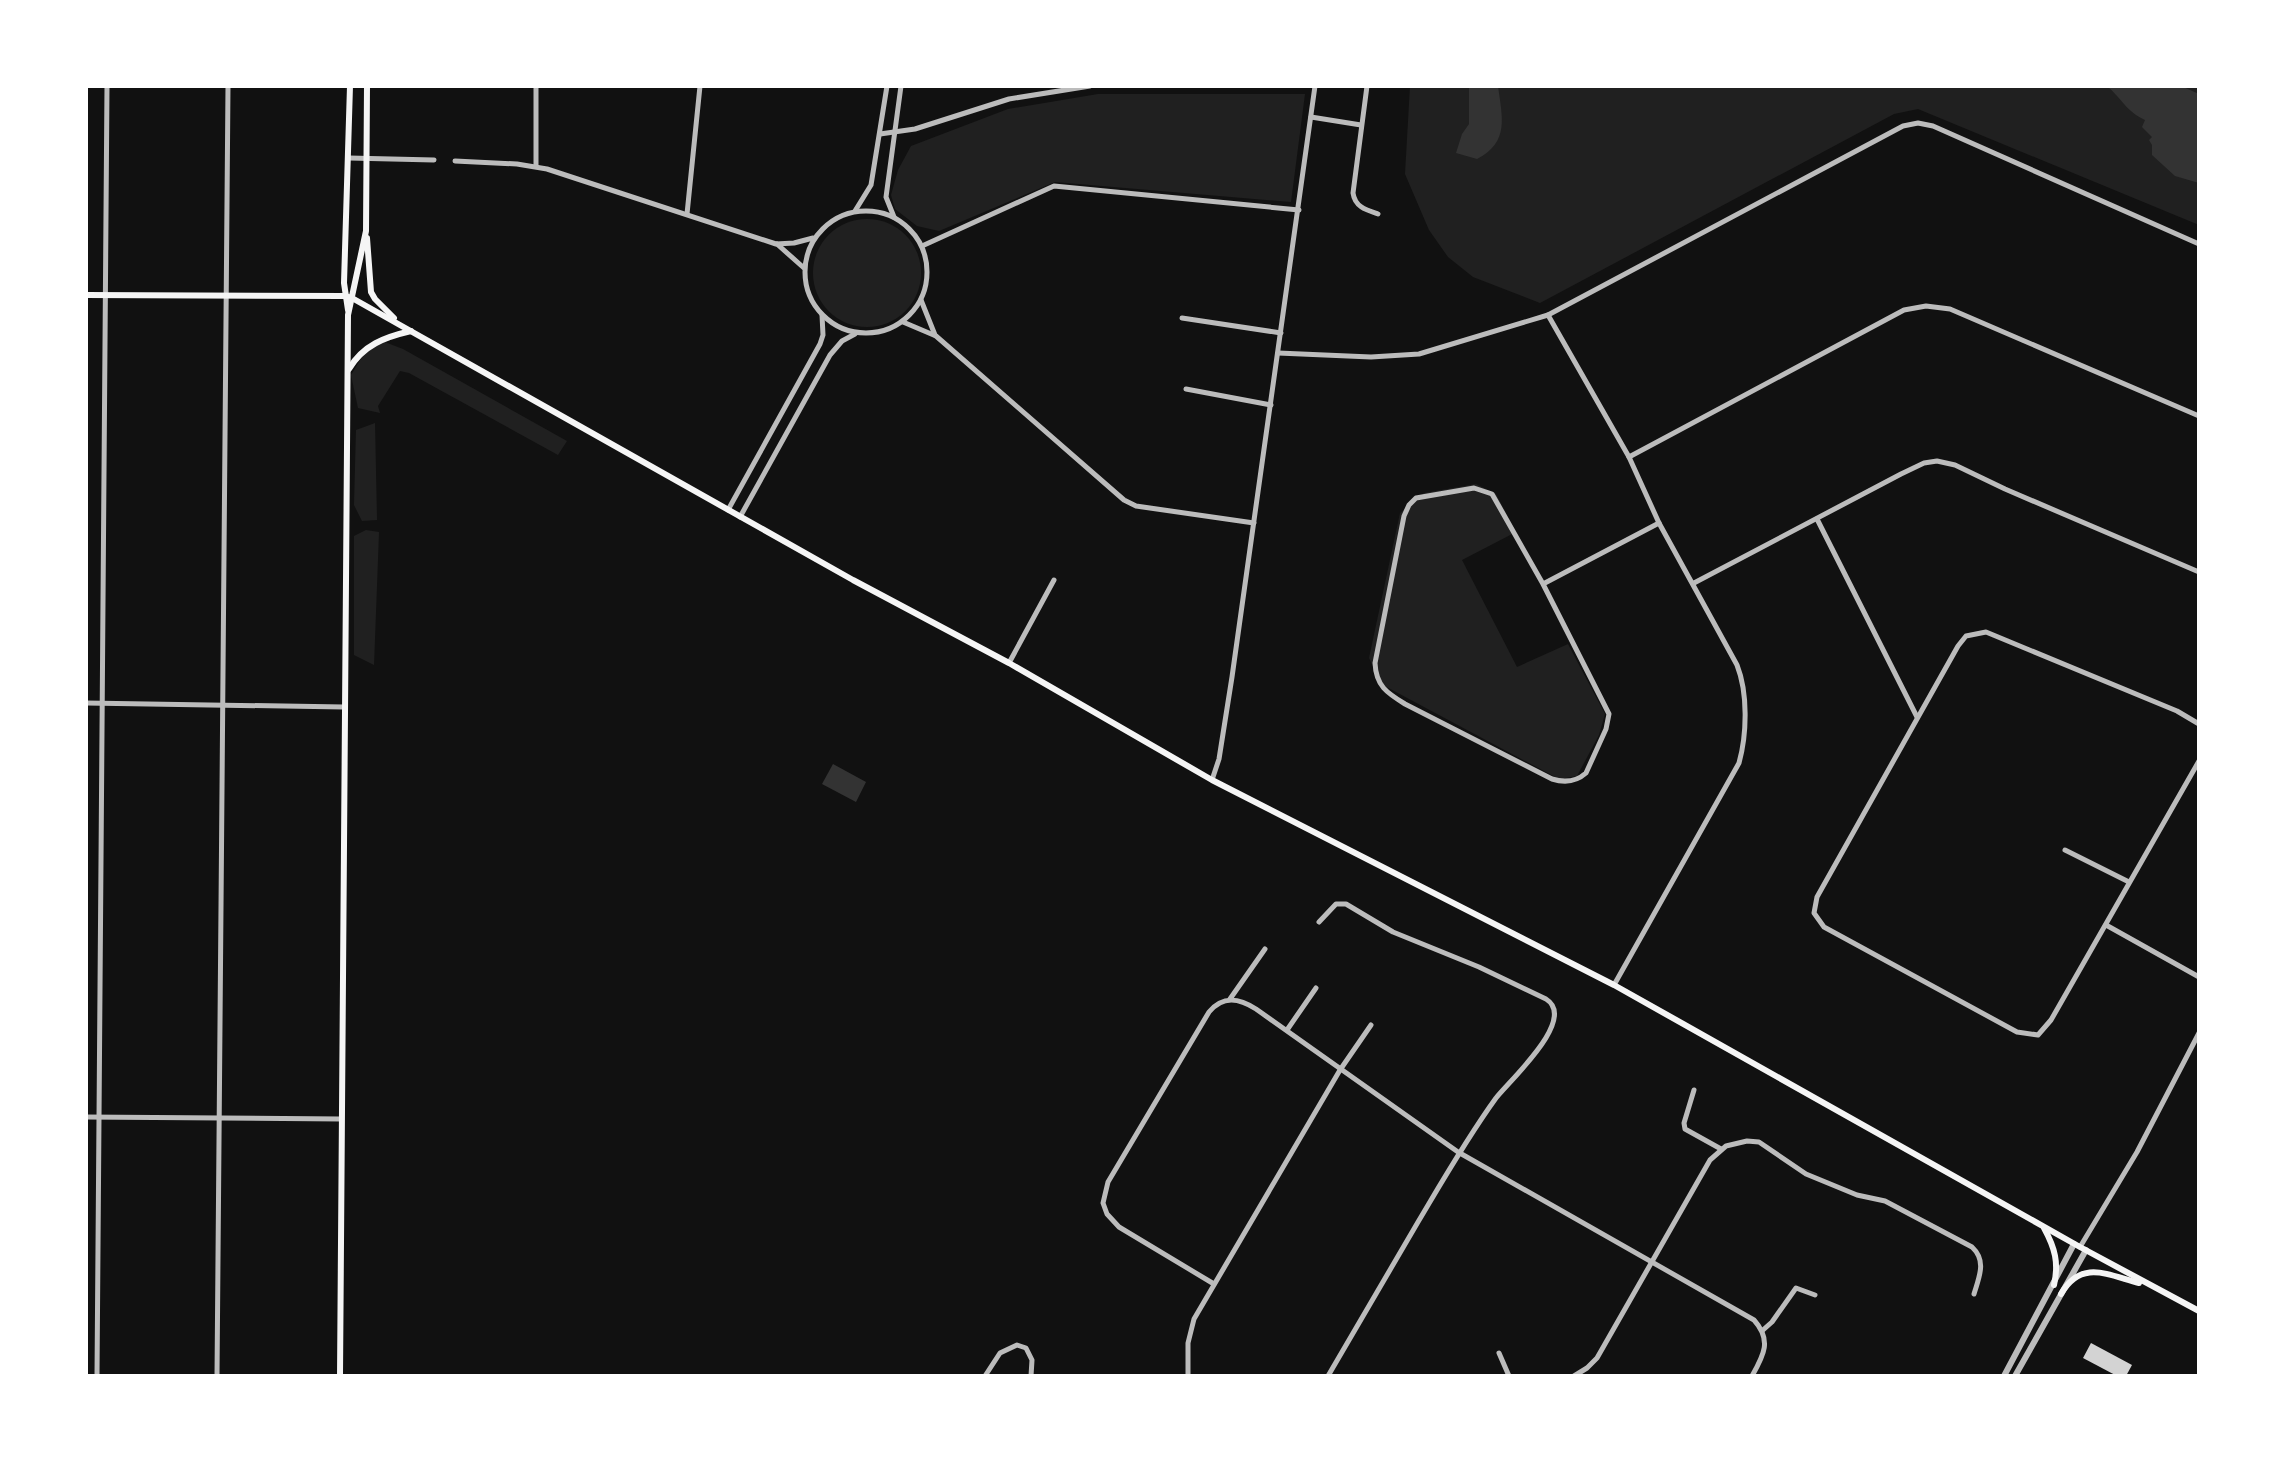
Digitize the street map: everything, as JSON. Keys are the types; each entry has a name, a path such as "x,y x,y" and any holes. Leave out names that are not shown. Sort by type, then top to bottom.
{"main road":[{"path":"349,310 344,296 350,86"},
{"path":"367,86 366,231 371,292 401,325"},
{"path":"340,1376 347,371 349,310 366,231"},
{"path":"86,295 352,298 740,517 1009,663 1212,780 1614,985 2199,1311"},
{"path":"347,371 368,347 411,331"},
{"path":"2042,1226 2055,1250 2058,1264 2054,1285"},
{"path":"2061,1294 2071,1281 2091,1271 2150,1286"}],"street":[{"path":"97,1376 107,86"},
{"path":"217,1376 228,86"},
{"path":"536,86 536,166"},
{"path":"687,214 700,86"},
{"path":"854,212 871,185 887,86"},
{"path":"894,217 886,197 901,86"},
{"path":"880,134 894,133 1009,99 1090,86"},
{"path":"1212,780 1219,759 1315,86"},
{"path":"1367,86 1353,197 1361,207 1378,214"},
{"path":"1311,117 1361,125"},
{"path":"1278,353 1371,357 1419,354 1548,315 1903,126 1918,123 1933,126 2199,244"},
{"path":"349,158 434,160"},
{"path":"455,161 536,166 776,244 815,238"},
{"path":"922,246 1054,186 1299,210"},
{"path":"876,211 894,217 910,229 922,246 927,262 928,280 921,300 903,322 881,332 856,333 834,325 813,304 806,286 804,268 815,238 828,224 854,212 876,211"},
{"path":"776,244 804,268"},
{"path":"921,300 936,336"},
{"path":"1629,457 1904,310 1926,306 1950,309 2199,416"},
{"path":"728,510 820,344 822,315"},
{"path":"1548,315 1629,457 1659,523 1740,673 1743,746 1739,763 1614,985"},
{"path":"1182,318 1281,333"},
{"path":"903,322 936,336 1129,504 1254,523"},
{"path":"740,517 833,351 856,333"},
{"path":"1186,389 1271,405"},
{"path":"780,413 793,420"},
{"path":"1694,583 1924,463 1937,461 1955,465 2199,572"},
{"path":"1474,488 1492,494 1543,584 1609,714 1606,729 1586,773 1568,782 1552,779 1405,704 1386,693 1376,675 1375,663 1404,516 1416,498 1474,488"},
{"path":"1816,519 1917,718"},
{"path":"1543,584 1659,523"},
{"path":"1009,663 1054,580"},
{"path":"2199,724 2177,711 1986,632 1966,636 1817,897 1814,907 1816,918 1824,927 1875,956 2017,1032 2028,1036 2038,1035 2199,761"},
{"path":"86,703 344,707"},
{"path":"2065,850 2129,882"},
{"path":"1319,922 1336,904 1346,904 1393,932 1479,967 1552,1003 1556,1013 1551,1028 1531,1058 1514,1075 1458,1152 1328,1376"},
{"path":"2105,925 2199,977"},
{"path":"1230,999 1265,949"},
{"path":"1287,1030 1316,988"},
{"path":"1214,1284 1119,1227 1107,1214 1103,1192 1209,1012 1219,1002 1230,999 1249,1004 1458,1152 1754,1320 1763,1330 1766,1341 1765,1351 1752,1376"},
{"path":"1188,1376 1189,1334 1214,1284 1340,1070 1371,1025"},
{"path":"2004,1376 2054,1285 2137,1152 2199,1033"},
{"path":"1694,1090 1685,1129 1721,1149"},
{"path":"86,1117 341,1119"},
{"path":"1574,1376 1597,1358 1705,1167 1721,1149 1747,1141 1759,1142 1806,1174 1857,1195 1881,1200 1972,1247 1981,1255 1974,1294"},
{"path":"2015,1376 2061,1294 2080,1247"},
{"path":"1763,1330 1796,1288 1815,1295"},
{"path":"985,1376 1000,1353 1017,1345 1026,1348 1030,1354 1031,1376"},
{"path":"1499,1353 1509,1376"}],"shaded area":[{"path":"1410,86 2199,86 2199,225 1918,109 1894,114 1540,303 1473,277 1448,257 1429,230 1405,174"},
{"path":"1469,86 1498,86 1501,108 1499,137 1488,152 1477,159 1456,153 1469,124"},
{"path":"2107,86 2181,86 2199,94 2199,183 2175,176 2152,155 2149,140 2152,137 2142,127 2145,120 2129,109"},
{"path":"1098,94 1305,94 1291,202 1055,182 939,231 917,226 895,209 891,195 898,170 911,146 1008,109"},
{"path":"867,219 888,223 905,235 917,252 921,273 917,294 905,311 888,323 867,327 846,323 829,311 817,294 813,273 817,252 829,235 846,223"},
{"path":"382,341 403,349 567,441 558,455 409,373 400,371 378,406 380,413 358,408 351,375 365,352"},
{"path":"375,423 377,520 362,521 354,505 356,430"},
{"path":"1476,484 1496,494 1516,532 1462,560 1517,667 1568,644 1605,714 1599,735 1577,776 1559,779 1381,684 1369,658 1400,513 1424,493"},
{"path":"366,530 379,532 374,665 354,655 354,536"},
{"path":"833,764 866,782 856,802 822,784"}],"building":[{"path":"2091,1343 2132,1365 2126,1376 2117,1376 2083,1358"}]}
